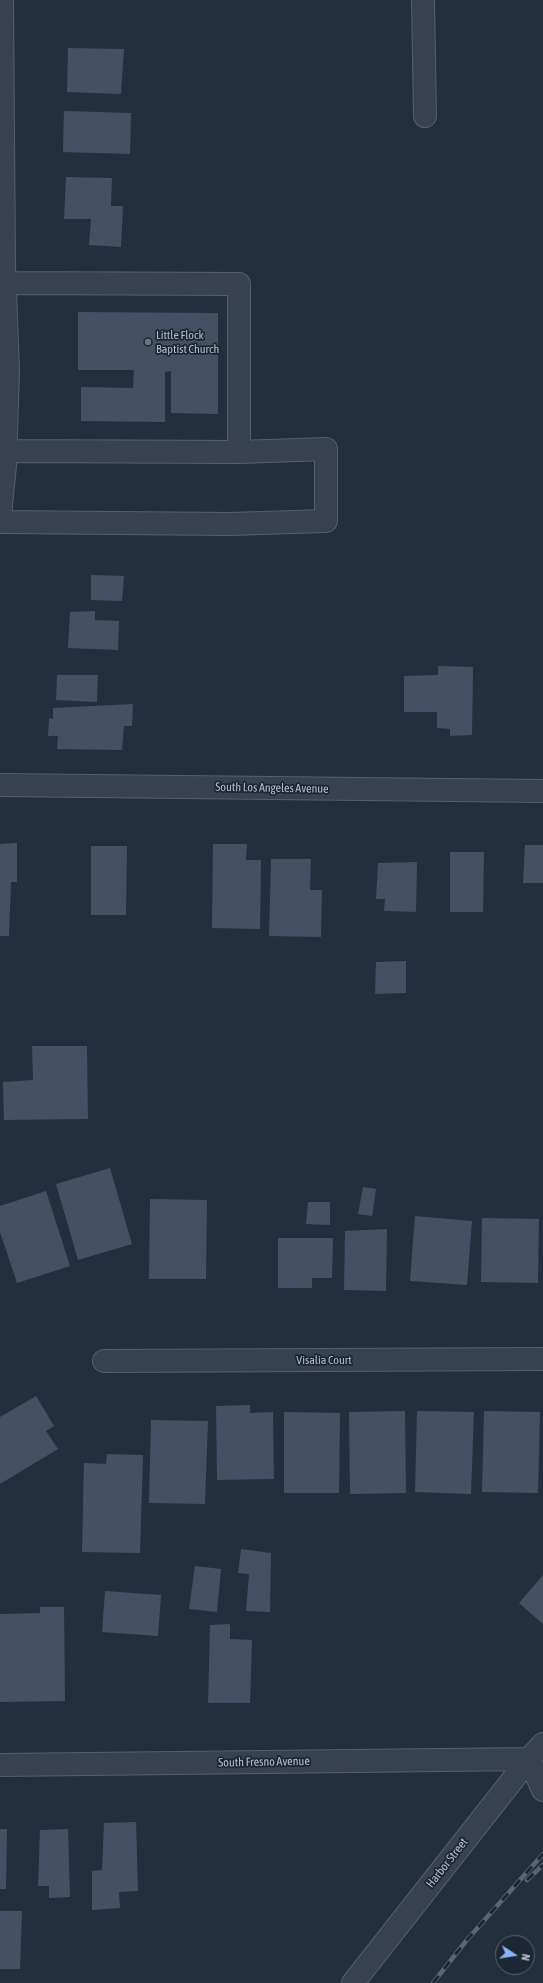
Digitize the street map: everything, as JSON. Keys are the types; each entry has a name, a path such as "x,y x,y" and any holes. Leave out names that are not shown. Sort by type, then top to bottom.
{"street":[{"path":"0,515 6,451 8,371 3,271 2,0"},
{"path":"423,0 425,116"},
{"path":"3,271 239,284 239,452"},
{"path":"0,522 230,524 326,521 326,449 239,452 6,451"},
{"name":"South Los Angeles Avenue","path":"0,785 543,791"},
{"name":"Visalia Court","path":"104,1360 543,1359"},
{"path":"536,1752 543,1790"},
{"name":"South Fresno Avenue","path":"0,1765 536,1752"},
{"name":"Harbor Street","path":"353,1983 536,1752"}],"building":[{"path":"68,48 124,49 121,94 67,92"},
{"path":"64,111 131,113 130,154 63,152"},
{"path":"66,177 112,178 111,206 123,206 121,247 89,245 91,219 64,219"},
{"name":"Little Flock Baptist Church","path":"78,312 218,313 218,414 171,413 171,371 165,372 165,422 81,421 81,387 133,388 134,370 78,370"},
{"path":"91,575 124,576 122,601 91,600"},
{"path":"95,611 95,620 119,621 118,650 68,648 70,612"},
{"path":"438,666 473,667 472,735 450,736 450,729 437,728 437,712 404,712 404,676 438,675"},
{"path":"57,675 98,675 97,702 56,700"},
{"path":"133,704 132,726 124,726 122,750 57,749 58,736 48,736 49,718 53,719 53,708"},
{"path":"17,843 17,882 11,882 9,936 0,936 0,844"},
{"path":"213,844 247,844 246,860 261,860 260,929 212,928"},
{"path":"525,845 543,845 543,883 523,883"},
{"path":"91,846 127,846 126,915 91,915"},
{"path":"450,852 484,852 483,912 450,912"},
{"path":"271,859 311,859 310,890 322,890 321,937 269,936"},
{"path":"417,862 416,912 384,911 385,899 376,899 378,863"},
{"path":"406,961 406,993 375,994 376,962"},
{"path":"32,1046 87,1046 88,1119 4,1120 3,1082 33,1080"},
{"path":"110,1168 132,1244 78,1260 56,1184"},
{"path":"363,1187 376,1189 372,1216 358,1214"},
{"path":"46,1191 70,1266 17,1283 0,1232 0,1206"},
{"path":"150,1199 207,1200 206,1279 149,1279"},
{"path":"308,1202 330,1202 330,1225 306,1224"},
{"path":"415,1216 472,1221 467,1285 410,1281"},
{"path":"482,1218 539,1219 538,1283 481,1282"},
{"path":"387,1229 386,1291 344,1290 345,1231"},
{"path":"278,1238 333,1238 332,1278 312,1278 312,1288 278,1288"},
{"path":"36,1396 54,1426 46,1431 58,1449 0,1484 0,1417"},
{"path":"250,1405 250,1413 273,1412 274,1479 217,1480 216,1406"},
{"path":"405,1411 406,1493 350,1494 349,1412"},
{"path":"417,1411 474,1412 471,1494 415,1492"},
{"path":"484,1411 540,1412 538,1493 482,1492"},
{"path":"284,1412 340,1413 339,1493 284,1493"},
{"path":"151,1420 208,1421 205,1504 149,1503"},
{"path":"107,1454 143,1455 140,1553 82,1552 84,1463 106,1464"},
{"path":"241,1549 271,1553 270,1612 246,1611 249,1574 238,1573"},
{"path":"195,1566 221,1569 217,1612 189,1609"},
{"path":"543,1575 543,1624 519,1603"},
{"path":"105,1591 161,1595 158,1636 102,1632"},
{"path":"40,1607 64,1607 65,1701 0,1702 0,1614 40,1613"},
{"path":"230,1624 230,1639 252,1640 250,1703 208,1703 210,1625"},
{"path":"136,1822 138,1891 119,1892 120,1908 92,1910 92,1871 102,1870 104,1823"},
{"path":"0,1829 7,1829 6,1889 0,1889"},
{"path":"68,1829 70,1897 49,1898 49,1886 38,1886 40,1830"},
{"path":"0,1911 22,1911 20,1969 0,1969"}],"railway":[{"path":"433,1983 466,1941 543,1854"},
{"path":"527,1880 543,1865"}],"place":[{"name":"Little Flock Baptist Church","path":"148,342"}]}
